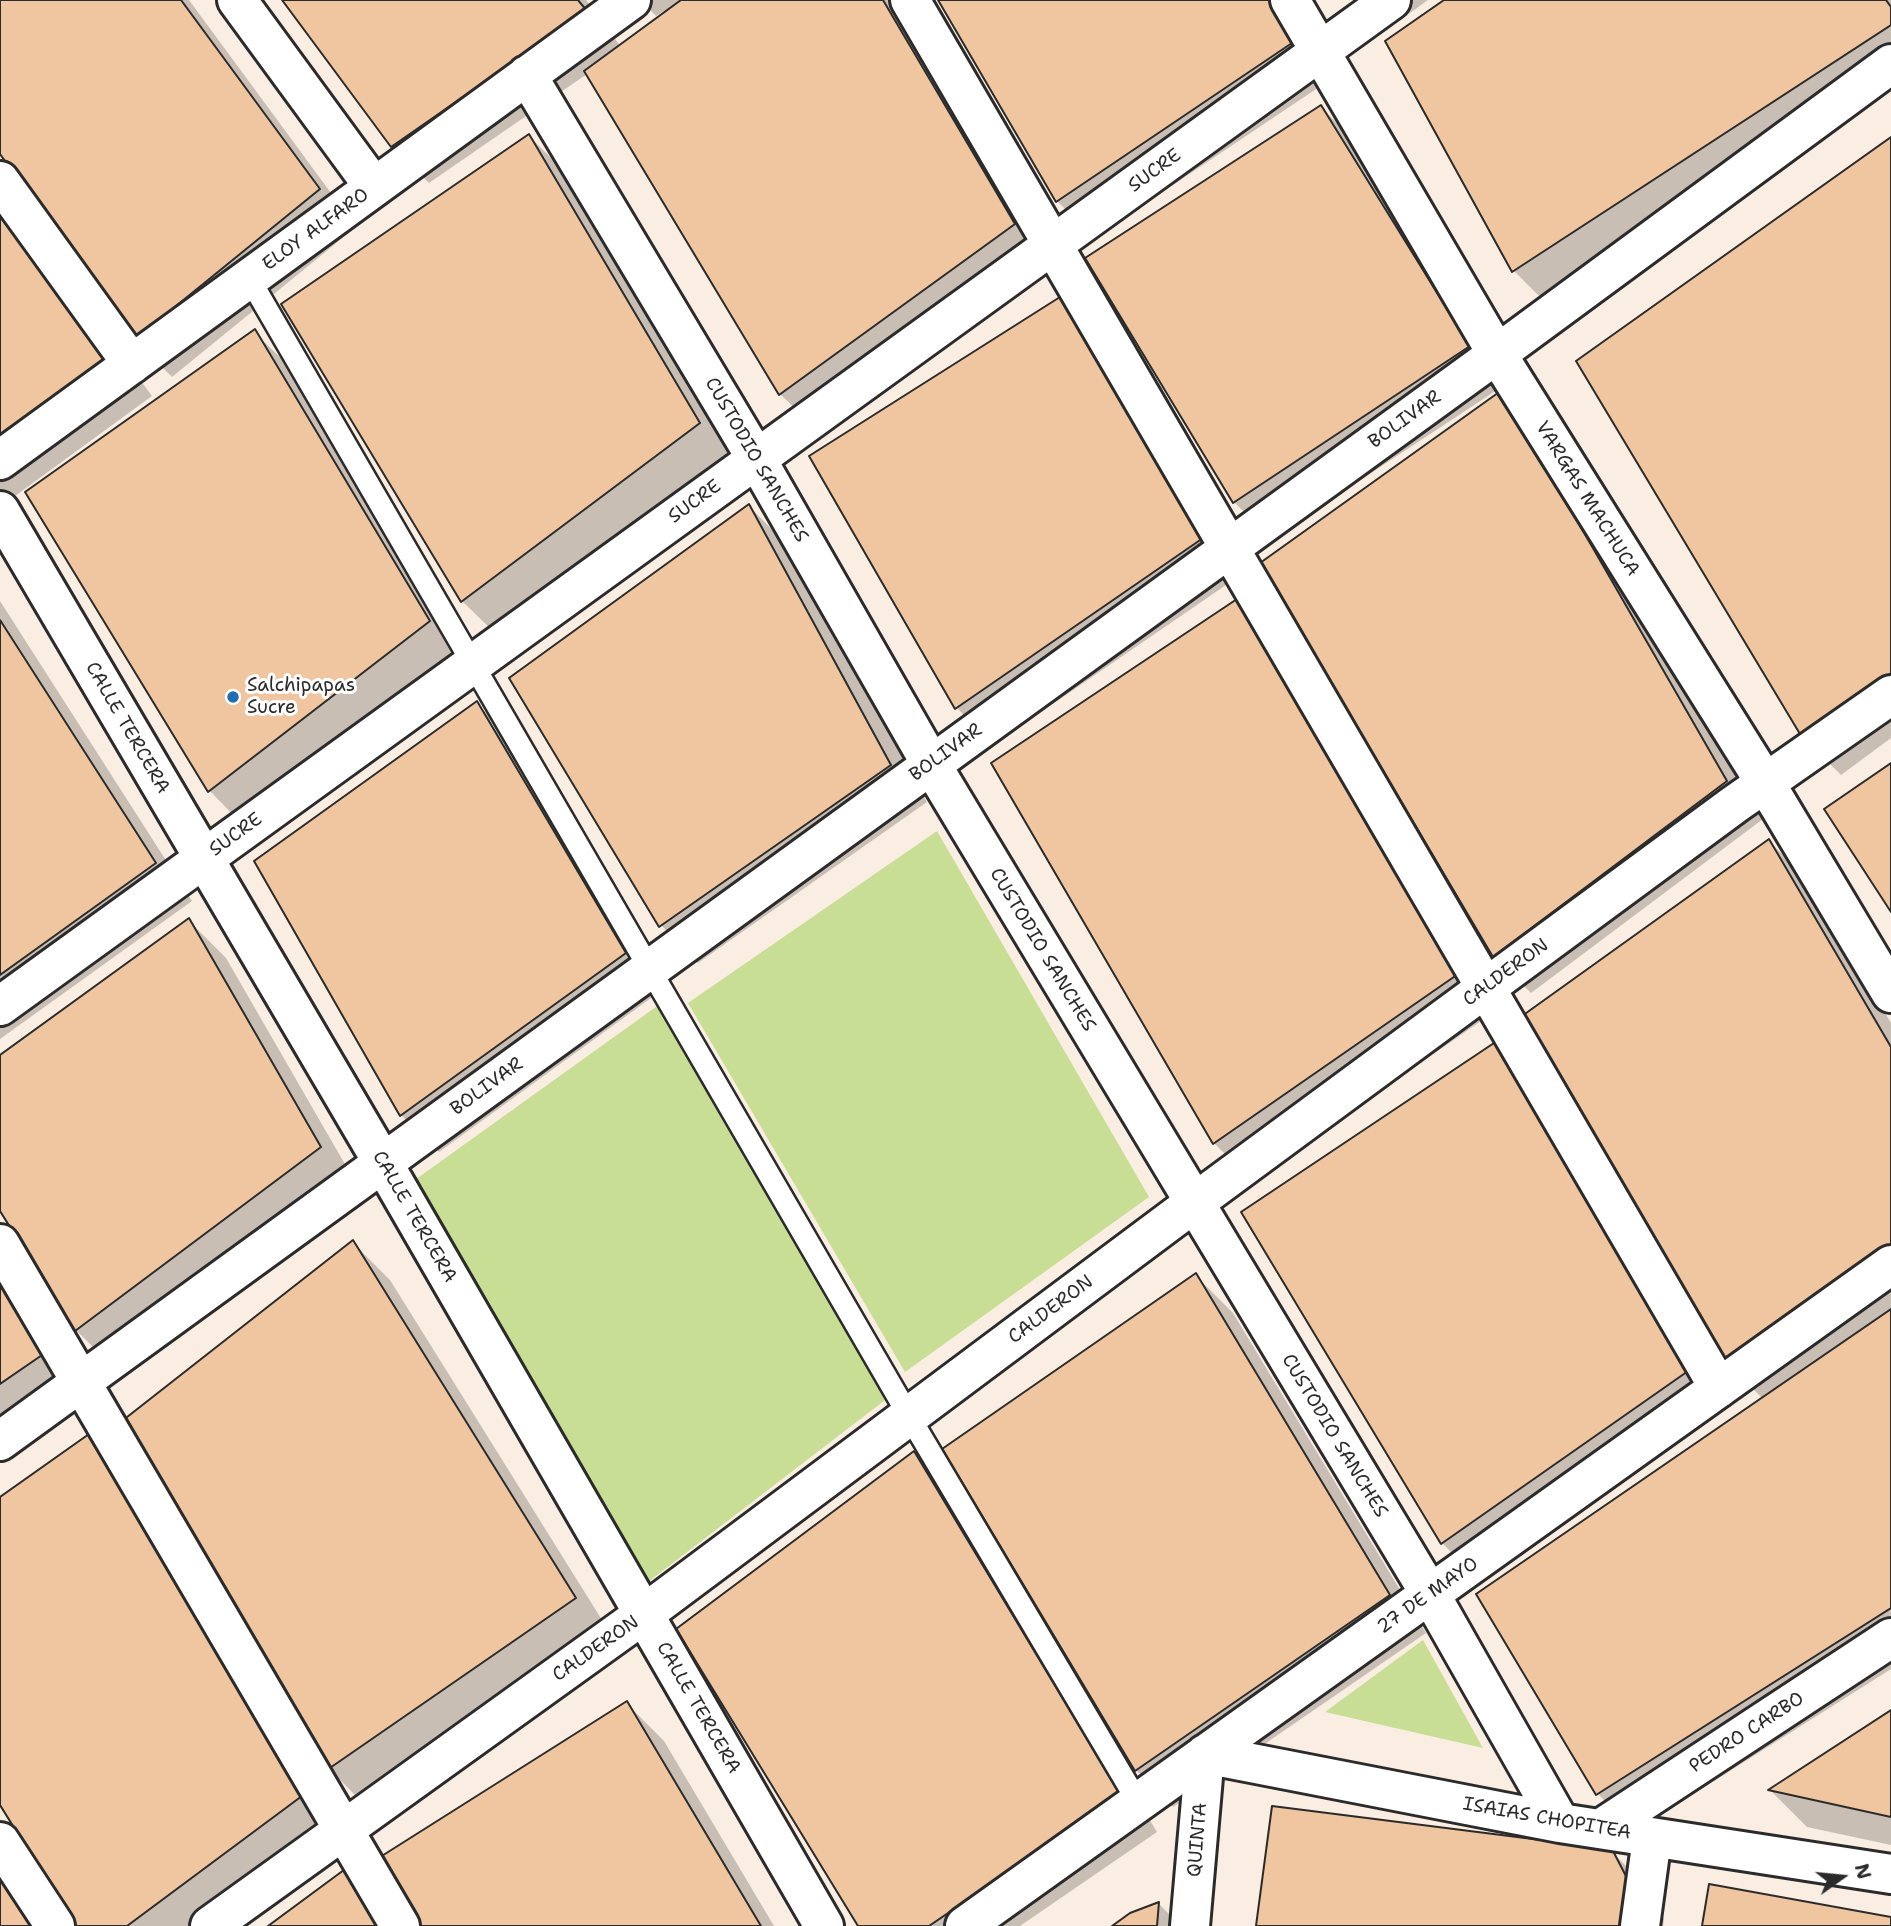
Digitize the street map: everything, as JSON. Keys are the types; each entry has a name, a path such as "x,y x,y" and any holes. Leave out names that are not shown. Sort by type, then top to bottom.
{"street":[{"path":"237,0 374,187"},
{"path":"911,0 1719,1388"},
{"name":"VARGAS MACHUCA","path":"1290,0 1497,354 1766,784 1891,993"},
{"name":"SUCRE","path":"0,1006 1391,0"},
{"name":"ELOY ALFARO","path":"0,460 527,75 617,4"},
{"name":"BOLIVAR","path":"0,1441 1497,354 1891,64"},
{"name":"CUSTODIO SANCHES","path":"527,75 756,458 931,764 1430,1594 1560,1822"},
{"path":"0,181 132,363"},
{"name":"CALLE TERCERA","path":"0,511 383,1163 824,1926"},
{"name":"CALDERON","path":"211,1926 644,1614 1724,811 1891,695"},
{"path":"0,1244 400,1926"},
{"name":"27 DE MAYO","path":"965,1926 1891,1265"},
{"name":"PEDRO CARBO","path":"1602,1828 1891,1638"},
{"name":"ISAIAS CHOPITEA","path":"1205,1754 1560,1822 1891,1874"},
{"name":"QUINTA","path":"1190,1926 1205,1754"},
{"path":"1640,1926 1652,1838"},
{"path":"0,1842 55,1926"}],"lane":[{"path":"249,278 909,1416 1138,1802"}],"green space":[{"path":"937,831 1149,1197 905,1372 688,1003"},
{"path":"660,1004 889,1397 648,1582 412,1182"},
{"path":"1423,1640 1483,1748 1325,1712"}],"building":[{"path":"0,0 181,0 320,189 133,341 0,154"},
{"path":"282,0 578,0 587,11 391,147"},
{"path":"681,0 883,0 1015,224 779,395 584,71"},
{"path":"938,0 1269,0 1295,41 1056,202"},
{"path":"1444,0 1886,0 1891,7 1891,25 1512,272 1385,41"},
{"path":"1321,105 1470,346 1233,503 1085,258"},
{"path":"529,134 700,423 461,602 281,304"},
{"path":"1891,137 1891,673 1803,739 1576,361"},
{"path":"0,201 116,358 0,443"},
{"path":"1060,297 1206,536 955,709 809,456"},
{"path":"255,329 430,621 208,792 25,492"},
{"path":"1502,390 1727,781 1493,957 1260,563"},
{"path":"749,504 891,765 659,927 509,678"},
{"path":"1243,595 1461,972 1213,1144 991,763"},
{"path":"0,620 156,863 0,975"},
{"path":"477,701 626,953 400,1116 254,861"},
{"path":"1891,763 1891,912 1824,809"},
{"path":"1769,839 1891,1047 1891,1253 1730,1368 1515,1021"},
{"path":"189,918 321,1147 75,1331 0,1211 0,1055"},
{"path":"1497,1041 1691,1369 1441,1544 1241,1212"},
{"path":"353,1240 576,1598 327,1770 122,1421"},
{"path":"1196,1273 1390,1595 1135,1771 942,1449"},
{"path":"0,1285 45,1353 0,1384"},
{"path":"1891,1309 1891,1608 1596,1795 1476,1594"},
{"path":"89,1434 310,1790 127,1926 75,1926 0,1805 0,1497"},
{"path":"914,1451 1121,1795 929,1926 858,1926 676,1629"},
{"path":"627,1701 761,1926 417,1926 377,1859"},
{"path":"1891,1710 1891,1817 1768,1790"},
{"path":"1272,1806 1612,1849 1628,1880 1621,1926 1256,1926"},
{"path":"352,1864 389,1926 268,1926"},
{"path":"0,1873 35,1926 0,1926"},
{"path":"1709,1884 1891,1917 1891,1926 1702,1926"},
{"path":"1159,1902 1157,1926 1112,1926 1130,1913"}],"place":[{"name":"Salchipapas Sucre","path":"233,697"}]}
